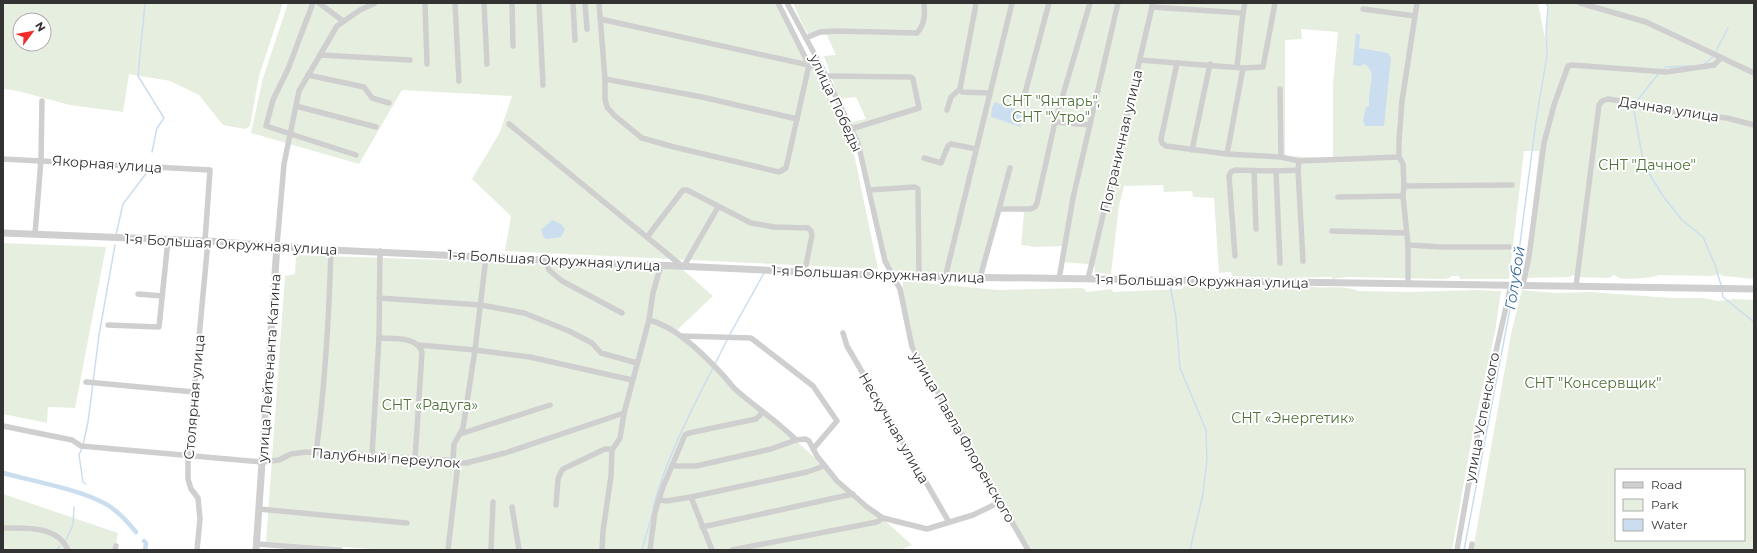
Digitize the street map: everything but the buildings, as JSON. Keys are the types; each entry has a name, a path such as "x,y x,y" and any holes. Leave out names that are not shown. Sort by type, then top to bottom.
{"street":[{"path":"313,3 288,69 272,100 266,126 290,135 356,155"},
{"path":"319,3 343,21"},
{"path":"360,10 361,3"},
{"name":"улица Лейтенанта Катина","path":"256,547 284,164 299,91 337,26 360,10 375,3"},
{"path":"425,3 427,64"},
{"path":"455,3 459,81"},
{"path":"484,3 487,64"},
{"path":"512,3 513,46"},
{"path":"540,3 543,85"},
{"path":"573,3 575,40"},
{"path":"585,3 587,30"},
{"path":"599,3 605,79 605,99 607,107 642,138 779,172 786,168 809,65 778,3"},
{"name":"улица Победы","path":"787,3 822,68 858,143 885,261 893,276"},
{"path":"806,38 820,32 836,31 917,33 922,27 925,14 924,3"},
{"path":"945,278 1012,3"},
{"path":"1024,97 1049,3"},
{"path":"999,209 1030,208 1035,207 1038,203 1055,122 1090,3"},
{"path":"1059,279 1073,198 1118,3"},
{"path":"1237,67 1245,3"},
{"path":"1140,60 1260,68 1264,64 1275,3"},
{"path":"1408,284 1408,245 1403,196 1404,186 1402,164 1399,157 1402,107 1417,3"},
{"path":"1580,3 1646,22 1754,73"},
{"path":"946,110 951,97 960,89 976,4"},
{"path":"1153,5 1243,14"},
{"name":"Пограничная улица","path":"1088,279 1153,5"},
{"path":"1363,9 1415,16"},
{"path":"600,19 822,68"},
{"path":"320,55 410,60"},
{"path":"1521,285 1529,256 1544,144 1554,105 1568,66 1666,72 1714,65 1721,58"},
{"path":"1177,63 1161,138 1162,143 1166,146 1227,154 1281,157 1299,161 1399,157"},
{"path":"1192,150 1210,64"},
{"path":"1227,154 1243,68"},
{"path":"308,75 364,87 372,98 389,103"},
{"path":"826,76 913,78 919,108 851,129"},
{"path":"605,79 702,97 797,120"},
{"path":"960,89 962,92 990,93"},
{"path":"1280,89 1281,157"},
{"name":"Дачная улица","path":"1576,286 1599,105 1602,101 1608,99 1627,102 1647,108 1693,115 1727,118 1754,125"},
{"path":"35,234 41,160 42,101"},
{"path":"296,106 376,127"},
{"path":"1055,122 1090,125"},
{"path":"509,124 683,266 718,208"},
{"path":"924,158 941,163 948,146 951,144 976,149"},
{"name":"Якорная улица","path":"3,159 210,170"},
{"path":"1299,161 1298,170 1303,261"},
{"path":"980,278 1010,168"},
{"name":"Столярная улица","path":"197,550 200,519 198,498 191,489 188,479 188,456 207,241 210,170"},
{"path":"1235,256 1229,176 1236,170 1254,172 1298,170"},
{"path":"1276,171 1280,263"},
{"path":"1254,172 1256,229"},
{"path":"1404,186 1512,185"},
{"path":"869,190 915,187 920,192 919,276"},
{"path":"647,237 683,190 688,190 718,208 751,223 774,227 808,228 811,231 812,236 806,265"},
{"path":"1338,197 1403,196"},
{"path":"1332,231 1406,233"},
{"name":"1-я Большая Окружная улица","path":"3,233 207,241 331,250 380,251 945,278 1754,289"},
{"path":"108,325 159,327 168,240"},
{"path":"1408,245 1442,247 1509,247"},
{"path":"316,453 320,427 329,307 331,250"},
{"path":"372,455 378,338 380,251"},
{"path":"448,550 455,461 454,444 463,428 476,350 486,257"},
{"path":"545,260 549,270 562,281 622,313"},
{"path":"602,550 603,531 612,476 612,450 620,438 624,413 649,320 653,293 660,265"},
{"name":"улица Павла Флоренского","path":"893,276 900,289 912,347 1028,550"},
{"name":"улица Успенского","path":"1457,550 1479,426 1511,285"},
{"path":"138,294 162,296"},
{"path":"379,298 481,305 524,313 569,331 592,343 600,353 637,363"},
{"path":"649,320 657,322 682,336 713,365 734,388 783,427 796,440"},
{"name":"Нескучная улица","path":"843,333 851,353 949,522"},
{"path":"682,336 751,338 761,344 805,379 822,397 828,409 837,421 813,449"},
{"path":"378,338 412,341 419,345 530,357 632,380"},
{"path":"415,459 422,352 419,345"},
{"path":"86,382 194,392"},
{"path":"460,434 550,405"},
{"path":"650,550 655,512 685,435 756,419 763,412"},
{"name":"Палубный переулок","path":"3,426 72,440 81,446 262,462 279,460 290,454 316,453 372,455 466,463 505,453 624,413"},
{"path":"672,466 696,466 771,449 796,440 809,441 824,466 837,481 883,518 927,529 973,515 1000,502"},
{"path":"556,505 558,479 563,469 605,449 612,450"},
{"path":"659,500 667,501 691,497 807,472 824,466"},
{"path":"702,527 853,494"},
{"path":"691,497 712,550"},
{"path":"491,550 493,502"},
{"path":"512,507 519,550"},
{"path":"259,509 408,523"},
{"path":"732,550 878,522 883,518"},
{"path":"3,528 34,528 48,532 64,542 68,550"},
{"path":"256,547 340,550"}],"green space":[{"path":"3,3 283,3 259,76 250,126 245,129 223,125 199,95 170,81 129,74 123,112 70,105 18,91 3,89"},
{"path":"288,3 780,3 852,144 878,269 505,251 511,216 472,179 500,132 512,96 402,90 359,164 251,133 263,78"},
{"name":"СНТ \"Янтарь\", СНТ \"Утро\"","path":"793,3 1538,3 1546,43 1548,7 1546,3 1754,3 1754,279 1723,276 1719,274 1711,276 1659,275 1633,279 1622,279 1613,275 1610,278 1577,277 1574,275 1570,277 1525,278 1539,151 1524,151 1509,279 1460,279 1459,276 1451,276 1450,278 1443,279 1347,277 1333,279 1331,277 1280,278 1232,276 1231,272 1219,273 1214,198 1193,197 1192,191 1164,192 1163,185 1124,186 1119,206 1111,274 1094,273 1095,267 1087,264 1062,262 1064,246 1031,247 1021,245 1024,212 997,207 984,272 961,276 949,276 890,271 851,122 866,119 856,97 839,99 824,56 836,55 827,35 809,35 803,26","holes":["1301,29 1338,32 1333,84 1333,158 1285,156 1285,40 1302,39"]},
{"path":"3,243 106,247 75,408 48,407 47,423 3,414"},
{"name":"СНТ «Радуга»","path":"296,255 681,268 713,296 675,332 912,545 900,550 388,550 266,542 285,276 295,274"},
{"name":"СНТ «Энергетик»","path":"903,282 998,290 1082,288 1086,290 1086,292 1112,289 1113,292 1182,289 1184,286 1224,286 1224,289 1226,290 1230,285 1340,287 1358,291 1501,291 1495,332 1474,426 1452,550 1028,550 916,358 902,292"},
{"name":"СНТ \"Консервщик\"","path":"1522,290 1555,293 1590,292 1671,298 1702,298 1719,301 1733,299 1754,300 1754,550 1473,550 1511,334"},
{"path":"3,494 118,533 115,550 3,550"}],"water":[{"path":"1356,33 1360,35 1359,48 1388,53 1391,58 1384,126 1365,126 1363,121 1366,107 1369,106 1372,75 1365,64 1360,66 1353,65"},
{"path":"995,102 1023,112 1021,127 991,117 992,107"},
{"path":"552,220 561,224 565,229 561,237 544,238 541,230"}],"waterway":[{"path":"145,3 138,76 164,118 157,128 152,152"},
{"name":"Голубой","path":"1515,282 1536,121 1547,55 1546,31 1548,7 1546,3"},
{"path":"1715,53 1728,28"},
{"path":"1704,64 1713,57"},
{"path":"1663,70 1666,67 1690,66"},
{"path":"1659,73 1636,102 1634,111 1642,155 1647,170 1663,196 1682,220 1703,237 1715,265 1721,285"},
{"path":"116,235 123,204 148,171"},
{"path":"83,445 88,422 99,335 115,245"},
{"path":"729,336 764,273"},
{"path":"1170,284 1176,318 1180,368 1206,430 1207,459 1203,494 1190,550"},
{"name":"Голубой","path":"1464,550 1514,288"},
{"path":"1722,291 1723,297 1754,322"},
{"path":"653,508 676,443 727,340"},
{"path":"82,448 79,455 83,482 86,484"},
{"path":"3,473 68,489 93,498 104,503 117,512 136,532"},
{"path":"66,540 73,525 74,507"},
{"path":"642,550 652,514"},
{"path":"144,541 146,543 145,550"},
{"path":"56,550 60,546"}],"park label":[{"name":"СНТ \"Дачное\"","path":"1647,165"}]}
